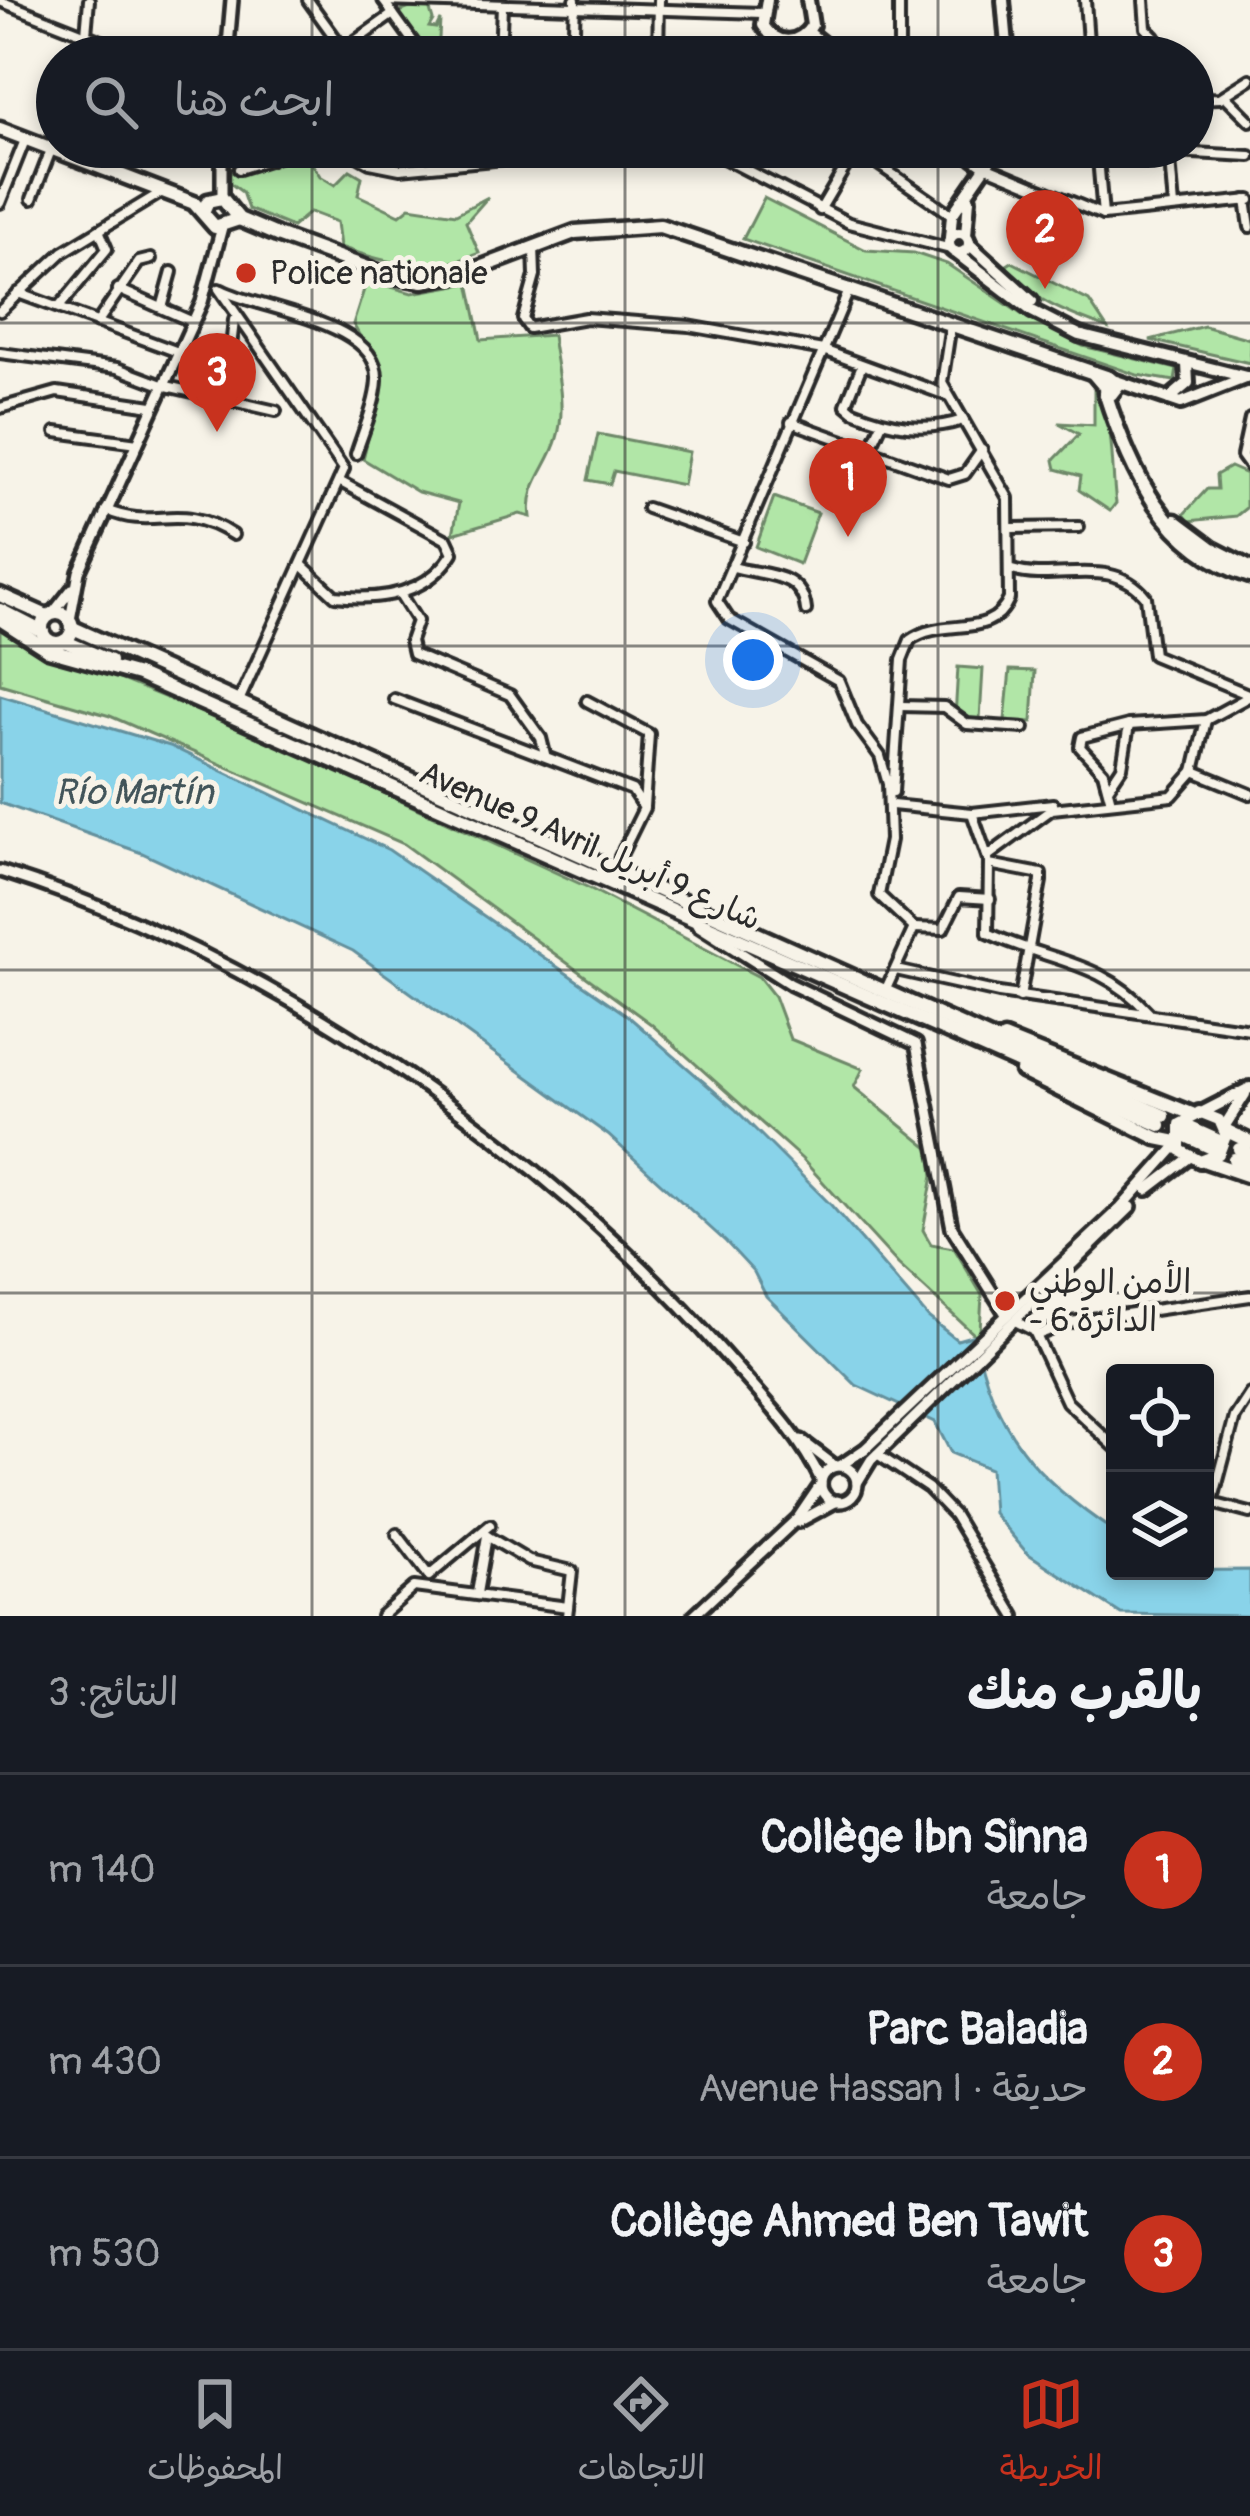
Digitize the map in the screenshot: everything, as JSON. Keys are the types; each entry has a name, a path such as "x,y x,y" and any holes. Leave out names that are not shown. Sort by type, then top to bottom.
{"main road":[{"path":"808,0 808,32"},
{"path":"1003,0 1006,36"},
{"path":"764,4 767,32 774,36"},
{"path":"802,36 808,32"},
{"path":"808,32 813,36"},
{"path":"0,129 36,142"},
{"path":"103,168 164,191 210,200 226,225 423,281 466,273 534,244 614,225 661,226 851,287 1108,385 1132,386 1168,400 1189,402 1249,376"},
{"path":"952,246 952,215 984,168"},
{"path":"966,238 966,211 977,179"},
{"path":"210,200 226,225"},
{"path":"952,215 966,238 1014,288 1080,329 1249,376"},
{"path":"952,246 966,238"},
{"path":"952,246 1032,310 1079,335 1249,376"},
{"path":"1168,400 1188,383 1187,364"},
{"path":"1108,385 1130,461 1168,523 1210,558 1250,572"},
{"path":"0,595 50,615 138,675"},
{"path":"0,614 43,632 52,642 69,630"},
{"name":"Avenue 9 Avril شارع 9 أبريل","path":"0,614 48,650 138,675 689,920 1162,1121 982,1031 69,630"},
{"path":"43,632 50,615"},
{"path":"982,1031 1186,1129 1243,1151 1250,1166"},
{"path":"985,1048 1157,1138 1213,1115 1218,1141 1250,1177"},
{"path":"1186,1129 1248,1090"},
{"path":"1186,1129 1189,1158 1218,1141 1248,1090"}],"street":[{"path":"86,34 89,0"},
{"path":"229,36 232,0"},
{"path":"308,0 334,36"},
{"path":"384,0 764,4"},
{"path":"384,0 409,36"},
{"path":"899,0 899,36"},
{"path":"1085,0 1088,36"},
{"path":"1144,0 1146,28 1153,36"},
{"path":"0,1 91,36"},
{"path":"501,36 502,2"},
{"path":"574,36 575,3"},
{"path":"658,36 659,5"},
{"path":"366,36 393,14"},
{"path":"1214,97 1225,96 1250,79"},
{"path":"1225,96 1250,121"},
{"path":"0,203 26,138"},
{"path":"1214,153 1250,156"},
{"path":"32,199 44,168"},
{"path":"210,200 217,168"},
{"path":"741,168 870,232 952,246"},
{"path":"820,210 844,168"},
{"path":"884,168 952,215"},
{"path":"990,168 1103,215 1248,200 1250,227"},
{"path":"1099,168 1103,215"},
{"path":"1171,168 1174,207"},
{"path":"0,311 17,292 99,230 164,191"},
{"path":"50,615 72,590 152,406 214,286 226,225"},
{"path":"60,307 107,249 99,230"},
{"path":"534,244 535,276 523,319 529,328 599,318 689,326 823,350 946,394"},
{"path":"97,323 139,262 151,259"},
{"path":"162,308 172,272"},
{"path":"214,286 344,469 238,703"},
{"path":"214,286 346,332 370,354 377,382 356,454"},
{"path":"851,287 744,542 717,594 719,608 779,647 831,672 880,756 891,802"},
{"path":"118,289 193,322"},
{"path":"17,292 178,352"},
{"path":"225,402 235,318"},
{"path":"951,324 943,371 946,394 1004,484 1012,528 1009,599 998,619 933,628 910,640 902,660 879,895 914,928 943,929 959,896 990,899"},
{"path":"0,353 117,368 162,385 276,411"},
{"path":"862,365 846,405 882,423 940,428 963,420"},
{"path":"0,408 46,392 152,406"},
{"path":"1250,418 1242,456 1250,467"},
{"path":"791,422 949,479 965,474 982,449"},
{"path":"869,451 882,423"},
{"path":"56,432 138,442"},
{"path":"302,565 335,596 400,594 446,563 450,545 339,481"},
{"path":"647,508 744,542"},
{"path":"106,510 134,519 200,516 233,536"},
{"path":"1012,528 1079,527"},
{"path":"733,567 792,580 802,589 806,610"},
{"path":"1012,570 1035,575 1094,571 1126,580 1147,597 1153,655 1250,695"},
{"path":"69,630 72,590"},
{"path":"400,594 416,615 413,654 510,695 541,738 546,756"},
{"path":"1109,793 1103,772 1079,742 1086,734 1129,725 1206,720 1250,695"},
{"path":"394,699 620,783 644,808"},
{"path":"586,701 649,734 644,808 614,869"},
{"path":"901,706 944,707 967,724 1024,728"},
{"path":"988,860 1040,815 1063,806 1109,793 1172,796 1194,771 1206,720"},
{"path":"1109,793 1122,767 1129,725"},
{"path":"1194,771 1250,794"},
{"path":"891,802 972,813 1063,806"},
{"path":"972,813 988,860 988,933 1125,986 1149,1013"},
{"path":"988,860 1041,874 1020,997"},
{"path":"0,872 118,911 287,998 367,1050 599,1225 693,1318 796,1437 825,1496 837,1501"},
{"path":"689,920 790,985 916,1044 952,1228 1010,1318 1034,1333 1060,1392 1106,1438"},
{"path":"886,989 914,928"},
{"path":"896,970 1020,997 1250,1029"},
{"path":"693,1616 789,1528 838,1466 885,1438 985,1343 1145,1184 1186,1129"},
{"path":"1010,1318 1146,1191 1189,1158"},
{"path":"1034,1333 1071,1322 1250,1296"},
{"path":"1214,1486 1235,1417 1249,1397"},
{"path":"796,1437 852,1471 856,1483"},
{"path":"789,1528 852,1495 885,1438"},
{"path":"877,1454 944,1504 980,1552 1015,1616"},
{"path":"1214,1503 1250,1513"},
{"path":"381,1616 487,1530"},
{"path":"477,1593 487,1530"},
{"path":"414,1587 477,1593 567,1612 572,1571 529,1561 487,1530"},
{"path":"397,1534 429,1576"}],"green space":[{"path":"429,7 433,20 429,27 436,28 440,20 439,36 413,36 397,13"},
{"path":"249,168 315,168 335,185 350,170 362,177 358,195 400,215 410,207 456,214 488,197 466,222 479,253 443,264 409,265 340,247 337,222 310,212 292,227 248,209 242,192 230,183 230,173"},
{"path":"764,198 866,250 914,253 947,264 1021,314 1083,346 1177,369 1175,381 1137,375 743,239"},
{"path":"1012,262 1089,301 1107,328 1038,297 1004,267"},
{"path":"367,280 412,293 469,283 481,340 552,335 560,426 532,495 531,517 520,514 453,534 459,503 418,492 363,459 383,378 353,324"},
{"path":"1204,326 1250,339 1250,363 1150,340"},
{"path":"1094,389 1109,425 1116,503 1110,511 1079,490 1081,476 1056,469 1054,460 1079,434 1059,423 1094,425"},
{"path":"598,434 689,452 683,485 614,471 610,484 588,480"},
{"path":"1230,467 1246,474 1246,508 1236,516 1189,521 1184,514 1207,489 1217,489 1216,475"},
{"path":"774,497 818,513 799,564 756,547"},
{"path":"0,628 36,651 105,673 260,736 587,887 759,977 774,996 790,1039 863,1069 854,1087 930,1149 933,1176 923,1230 931,1244 954,1248 982,1295 980,1331 975,1335 898,1264 802,1159 651,1024 404,844 110,716 0,684"},
{"path":"958,667 983,669 980,719 955,718"},
{"path":"1010,670 1035,671 1032,722 1005,720"}],"water":[{"name":"Río Martín","path":"0,695 170,746 389,850 628,1016 735,1109 831,1205 928,1317 957,1340 975,1335 993,1398 1022,1449 1040,1472 1106,1526 1106,1580 1214,1580 1214,1570 1250,1570 1250,1616 1121,1614 1027,1553 993,1513 990,1469 951,1453 935,1422 856,1385 766,1296 754,1272 726,1242 608,1135 353,951 142,853 0,803"}],"place":[{"name":"Police nationale","path":"246,273"},
{"name":"Parc Baladia","path":"1045,289"},
{"name":"Collège Ahmed Ben Tawit","path":"217,432"},
{"name":"Collège Ibn Sinna","path":"848,537"},
{"name":"الأمن الوطني - الدائرة 6","path":"1005,1301"}]}
